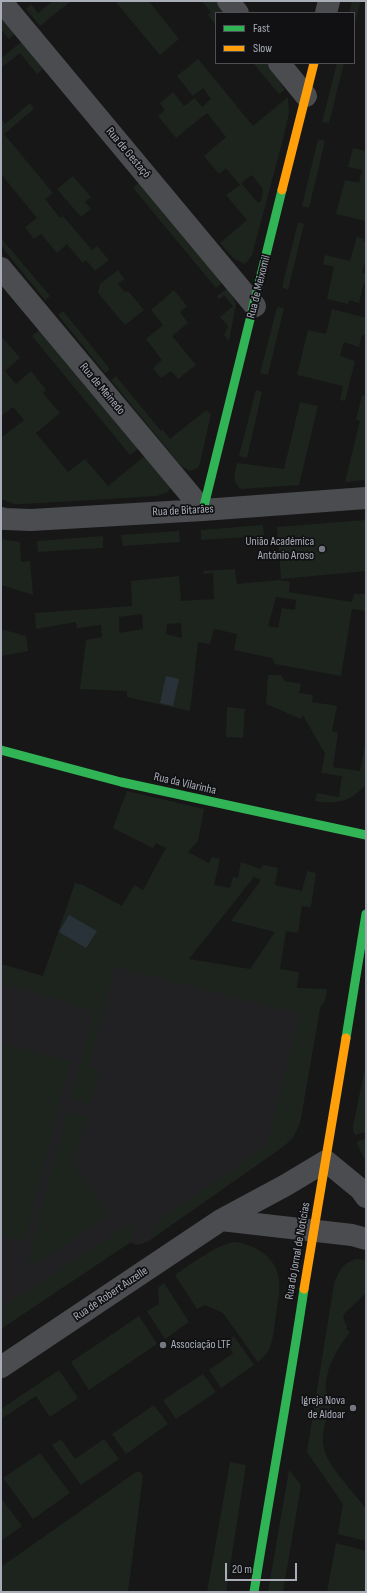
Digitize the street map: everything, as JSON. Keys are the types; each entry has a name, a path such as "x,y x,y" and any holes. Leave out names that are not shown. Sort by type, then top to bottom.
{"street":[{"name":"Rua de Gestaçô","path":"1,1 255,306"},
{"path":"228,1 237,12"},
{"path":"326,12 329,1"},
{"path":"280,64 306,96"},
{"name":"Rua de Meixomil","path":"203,510 255,306 314,64"},
{"name":"Rua de Meinedo","path":"1,268 203,510"},
{"name":"Rua de Bitarães","path":"1,518 31,520 203,510 366,498"},
{"name":"Rua da Vilarinha","path":"1,750 121,782 366,835"},
{"name":"Rua do Jornal de Notícias","path":"254,1592 366,914"},
{"path":"326,1161 360,1189 366,1197"},
{"name":"Rua de Robert Auzelle","path":"1,1367 221,1220 286,1185 326,1161"},
{"path":"221,1220 352,1235 366,1239"}],"shaded area":[{"path":"53,1 71,1 40,26 26,9 31,4 38,13"},
{"path":"115,1 149,1 179,39 160,55"},
{"path":"202,1 217,1 226,12 215,12 215,24 208,15 211,12"},
{"path":"352,1 361,1 355,22 355,12 349,12"},
{"path":"1,12 17,32 9,39 1,30"},
{"path":"24,40 46,67 37,74 20,53 1,68 1,58"},
{"path":"198,59 253,126 288,97 289,113 282,143 252,255 244,264 233,258 220,243 247,220 226,195 240,185 226,168 219,174 204,156 226,137 207,113 176,138 158,116 165,110 160,103 173,92 184,106 195,98 202,107 211,99 203,88 193,96 177,76","holes":["252,175 263,189 261,201 258,203 241,183"]},
{"path":"254,64 269,64 285,90 279,94"},
{"path":"337,64 344,64 329,123 322,122"},
{"path":"30,103 34,109 4,134 53,193 45,199 60,218 63,216 92,250 97,246 109,260 95,271 86,260 83,263 67,244 57,253 41,234 34,239 25,227 37,218 1,174 1,119 5,124"},
{"path":"318,139 325,141 309,208 302,206"},
{"path":"353,148 366,151 366,221 336,214 345,180 359,183 362,170 348,167"},
{"path":"73,176 91,197 85,202 91,209 81,217 57,189"},
{"path":"140,182 223,282 216,288 133,188"},
{"path":"298,222 304,224 288,290 282,287"},
{"path":"357,237 364,239 363,241 366,242 366,259 362,273 366,274 366,282 364,282 359,303 349,300 348,304 327,299 334,267 323,264 325,255 350,261"},
{"path":"1,238 50,296 45,300 1,246"},
{"path":"118,270 124,279 118,284 125,292 128,291 144,310 125,325 98,293 100,284"},
{"path":"228,288 236,304 229,341 224,335 228,326 220,317 233,306 224,295 219,299 217,296"},
{"path":"174,290 187,306 180,312 188,323 172,336 196,365 178,379 171,371 161,378 153,368 162,360 146,339 163,325 151,310"},
{"path":"277,307 284,308 268,375 260,373"},
{"path":"332,309 366,318 366,336 362,335 359,347 344,342 340,356 355,361 345,401 340,400 343,386 297,375 308,330 326,334"},
{"path":"63,311 110,369 105,373 58,315"},
{"path":"42,328 141,447 130,455 32,336"},
{"path":"1,336 20,358 5,371 16,384 31,371 46,390 43,393 60,413 36,433 68,472 85,459 108,486 147,454 169,484 170,488 168,492 157,496 24,504 14,504 1,499 1,438 24,420 13,407 1,416"},
{"path":"116,376 161,431 162,429 170,439 206,410 211,414 198,468 190,471 182,467 111,380"},
{"path":"256,390 262,392 247,458 239,456"},
{"path":"362,395 366,396 366,480 345,482 360,421 356,420"},
{"path":"300,402 318,406 299,485 241,489 235,480 237,463 284,469"},
{"name":"União Académica António Aroso","path":"366,520 366,571 281,579 277,527"},
{"path":"263,525 264,536 201,540 201,530"},
{"path":"179,531 180,542 123,546 121,535"},
{"path":"103,536 103,548 38,552 37,541"},
{"path":"1,539 20,542 21,562 30,561 33,595 1,585"},
{"path":"235,569 237,584 279,580 290,582 289,592 352,602 354,594 366,594 366,611 352,609 341,676 275,664 272,658 234,650 237,634 214,629 210,644 198,642 190,711 127,697 127,691 80,689 86,640 102,637 101,625 77,628 76,622 36,629 35,613 132,606 131,581 179,576 181,601 214,599 213,573 204,574 203,571","holes":["276,597 296,600 295,610 282,608 278,628 268,626","142,614 143,629 119,633 119,617","181,623 182,638 166,634 167,624"]},
{"path":"1,629 26,636 28,651 1,656"},
{"path":"268,675 281,675 285,681 301,684 299,693 313,695 312,702 337,706 332,731 338,733 333,767 360,771 366,738 366,785 354,795 343,801 331,803 315,801 317,793 339,797 342,776 321,773 325,754 303,715 301,719 266,704"},
{"path":"166,676 179,679 173,706 160,703"},
{"path":"227,707 245,709 243,738 226,737"},
{"path":"127,791 204,809 198,841 188,852 209,863 212,857 220,859 214,885 230,888 233,877 238,878 241,862 260,869 263,865 278,868 275,885 302,891 307,871 316,873 311,907 302,906 298,933 286,931 280,969 299,972 297,988 327,989 325,1001 320,1008 300,1123 293,1138 284,1146 150,1240 157,1222 267,1145 300,1014 115,967 89,1067 100,1070 90,1104 70,1100 94,1011 38,993 1,984 1,964 43,976 75,883 83,885 122,906 134,885 143,890 166,848 156,843 153,848 113,828","holes":["254,877 261,880 231,921 275,932 250,969 189,959"]},
{"path":"69,915 97,931 86,948 59,932"},
{"path":"54,944 320,1008 300,1123 293,1138 270,1156 150,1240 136,1245 130,1242 1,1329 1,964 43,976"},
{"path":"1,1044 70,1061 25,1242 1,1236"},
{"path":"364,1073 366,1073 366,1132 355,1135 353,1126"},
{"path":"67,1112 87,1116 73,1164 109,1215 36,1265 28,1262"},
{"path":"366,1139 366,1162 357,1144 358,1141"},
{"path":"129,1224 134,1227 131,1242 1,1329 1,1309"},
{"path":"233,1242 260,1250 270,1259 277,1271 279,1293 273,1338 267,1352 258,1362 223,1313 205,1305 197,1309 175,1275 196,1260 217,1248"},
{"path":"357,1259 366,1260 366,1293 345,1313 343,1317 347,1327 346,1329 350,1332 340,1345 332,1360 327,1376 326,1392 331,1407 323,1434 323,1444 330,1462 336,1472 366,1510 366,1541 338,1534 343,1504 307,1452 334,1284 342,1268 348,1263"},
{"path":"164,1283 189,1322 165,1339 147,1311 159,1304 158,1288"},
{"path":"139,1316 157,1344 89,1390 71,1362"},
{"path":"234,1336 254,1365 221,1388 209,1370 233,1353 226,1341"},
{"path":"59,1370 78,1398 50,1417 36,1396 1,1419 1,1409"},
{"path":"203,1374 216,1392 176,1419 163,1400"},
{"path":"154,1405 168,1424 126,1454 112,1434"},
{"path":"61,1439 75,1459 104,1439 119,1459 81,1485 52,1445"},
{"path":"40,1453 70,1493 33,1519 3,1478"},
{"path":"230,1462 246,1465 226,1592 207,1592"},
{"path":"289,1470 301,1485 283,1592 268,1592"},
{"path":"136,1472 140,1472 143,1475 128,1592 1,1592 1,1567"},
{"path":"1,1498 22,1526 1,1541"},
{"path":"336,1543 366,1551 366,1592 327,1592"}],"traffic: fast":[{"path":"203,510 282,190"},
{"path":"1,750 121,782 366,835"},
{"path":"346,1038 366,914"},
{"path":"254,1592 304,1289"}],"traffic: slow":[{"path":"282,190 314,64"},
{"path":"304,1289 346,1038"}],"place":[{"name":"União Académica António Aroso","path":"322,549"},
{"name":"Associação LTF","path":"163,1345"},
{"name":"Igreja Nova de Aldoar","path":"353,1408"}]}
